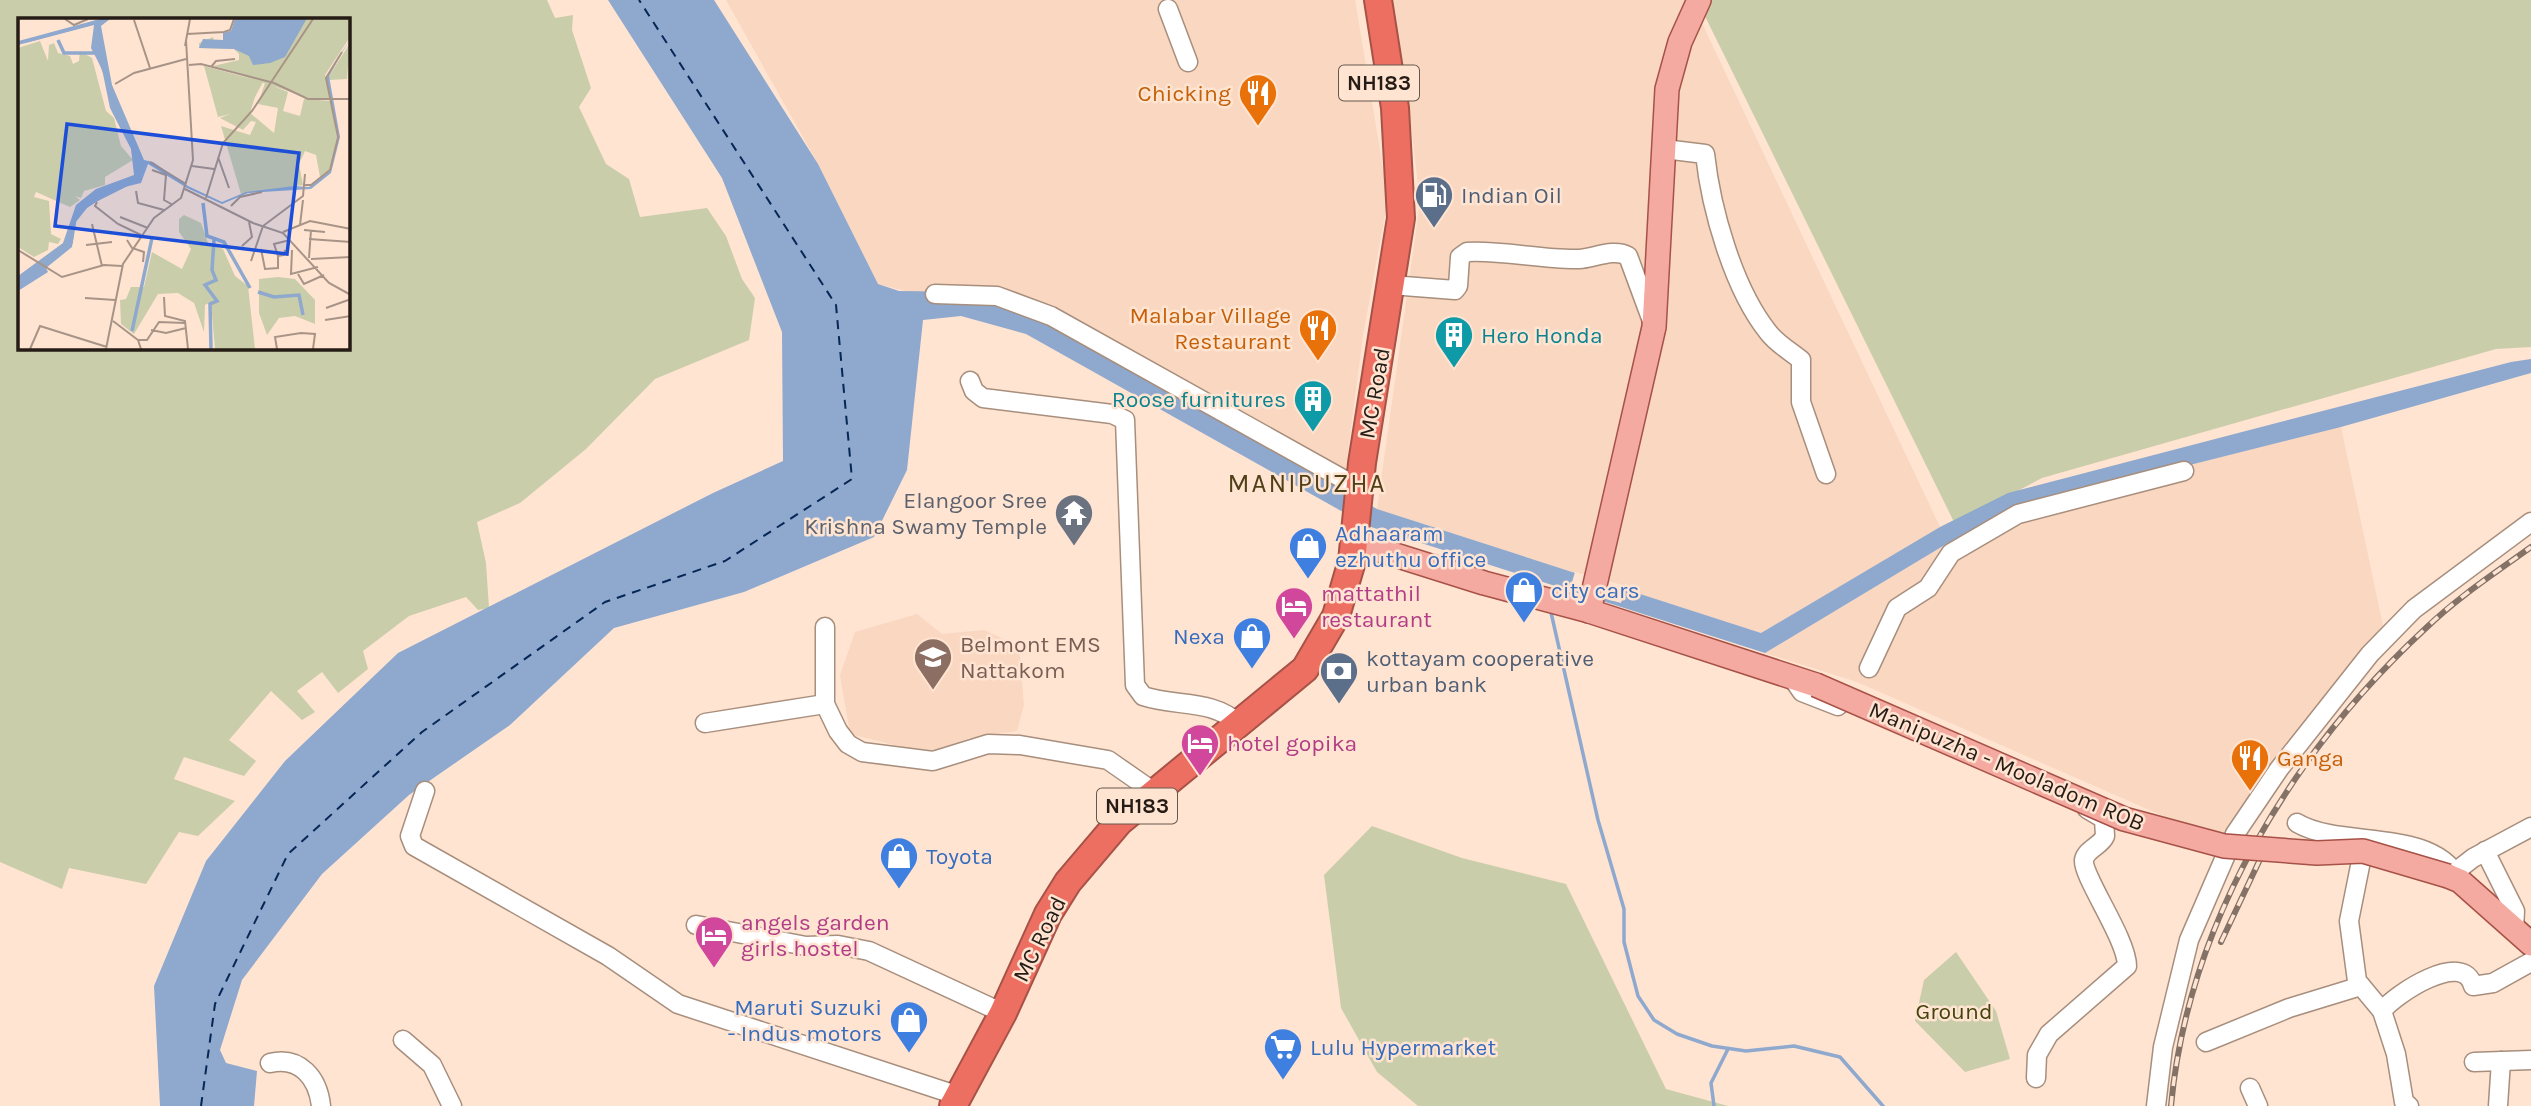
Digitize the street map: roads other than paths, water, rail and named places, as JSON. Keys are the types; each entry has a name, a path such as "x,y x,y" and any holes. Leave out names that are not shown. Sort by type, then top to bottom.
{"highway":[{"name":"MC Road","path":"1360,0 1373,65 1400,165"},
{"name":"MC Road","path":"956,1101 1003,1013 1056,898 1098,845 1154,792 1299,675 1323,644 1343,593 1354,542 1358,496 1401,218 1395,108 1378,0"}],"main road":[{"path":"1589,611 1654,327 1667,89 1680,42 1699,0"},
{"name":"Manipuzha - Mooladom ROB","path":"1354,542 1589,611 1816,685 2124,819 2224,846 2317,853 2363,851 2454,876"},
{"path":"2454,876 2523,937"}],"street":[{"path":"1168,9 1188,62"},
{"path":"1664,149 1705,153 1709,189 1726,247 1757,317 1770,335 1801,360 1801,402 1826,474"},
{"path":"1391,285 1455,290 1458,286 1460,257 1467,252 1564,259 1623,253 1630,260 1654,327"},
{"path":"936,294 997,296 1051,316 1358,496"},
{"path":"970,381 974,391 983,398 1112,414 1125,420 1135,685 1143,695 1211,707 1227,712 1239,723"},
{"path":"1869,668 1897,608 1928,589 1951,553 2018,514 2185,471"},
{"path":"2156,1106 2163,1047 2189,940 2235,834 2279,769 2370,654 2414,609 2531,522"},
{"path":"825,627 825,704 838,731 848,744 862,752 933,761 988,744 1020,746 1108,761 1119,765 1154,792"},
{"path":"1793,679 1802,692 1887,723 2104,819 2104,841 2087,853 2084,861 2114,927 2127,966 2049,1034 2037,1055 2036,1078"},
{"path":"705,723 825,704"},
{"path":"425,791 410,836 414,846 608,956 678,1004 956,1101"},
{"path":"2297,823 2328,836 2399,842 2435,857 2454,876 2485,852 2531,827"},
{"path":"2363,851 2349,920 2357,981 2382,1011 2396,1054 2404,1102 2409,1106"},
{"path":"2485,852 2515,911 2523,937"},
{"path":"695,925 807,946 838,945 862,949 881,955 1003,1013"},
{"path":"2382,1011 2393,997 2447,971 2463,972 2471,978 2473,986 2493,983 2531,962"},
{"path":"2206,1042 2289,1008 2361,986"},
{"path":"403,1040 432,1065 452,1106"},
{"path":"270,1062 283,1060 301,1067 318,1087 321,1106"},
{"path":"2474,1062 2531,1060"},
{"path":"2498,1106 2501,1061"},
{"path":"2250,1088 2258,1106"}],"water":[{"path":"608,0 714,0 818,164 878,284 899,291 977,292 1080,335 1377,509 1761,633 1940,527 2008,493 2511,362 2531,359 2531,373 2341,427 2027,506 1948,543 1765,653 1368,526 1026,334 961,316 923,320 907,470 874,537 744,592 614,628 510,725 409,795 322,874 242,980 220,1050 226,1063 257,1071 254,1106 160,1106 154,986 206,861 285,761 398,653 713,493 783,461 782,332 722,178"}],"waterway":[{"path":"1550,608 1598,820 1624,909 1624,942 1638,996 1654,1020 1677,1034 1712,1046 1746,1051 1794,1046 1840,1057 1883,1106"},
{"path":"1714,1106 1711,1083 1728,1049"}],"railway":[{"path":"2171,1106 2181,1038 2199,971 2224,906 2255,844 2291,785 2332,729 2378,676 2426,628 2464,596 2531,547"},
{"path":"2221,942 2263,853"}],"place":[{"name":"Chicking","path":"1258,127"},
{"name":"Indian Oil","path":"1434,229"},
{"name":"Malabar Village Restaurant","path":"1318,362"},
{"name":"Hero Honda","path":"1454,369"},
{"name":"Roose furnitures","path":"1313,433"},
{"name":"Elangoor Sree Krishna Swamy Temple","path":"1074,547"},
{"name":"Adhaaram ezhuthu office","path":"1308,580"},
{"name":"city cars","path":"1524,624"},
{"name":"mattathil restaurant","path":"1294,640"},
{"name":"Nexa","path":"1252,670"},
{"name":"Belmont EMS Nattakom","path":"933,691"},
{"name":"kottayam cooperative urban bank","path":"1339,705"},
{"name":"hotel gopika","path":"1200,777"},
{"name":"Ganga","path":"2250,792"},
{"name":"Toyota","path":"899,890"},
{"name":"angels garden girls hostel","path":"714,969"},
{"name":"Maruti Suzuki - Indus motors","path":"909,1054"},
{"name":"Lulu Hypermarket","path":"1283,1081"}],"district":[{"name":"MANIPUZHA","path":"1307,483"}],"park label":[{"name":"Ground","path":"1954,1011"}]}
